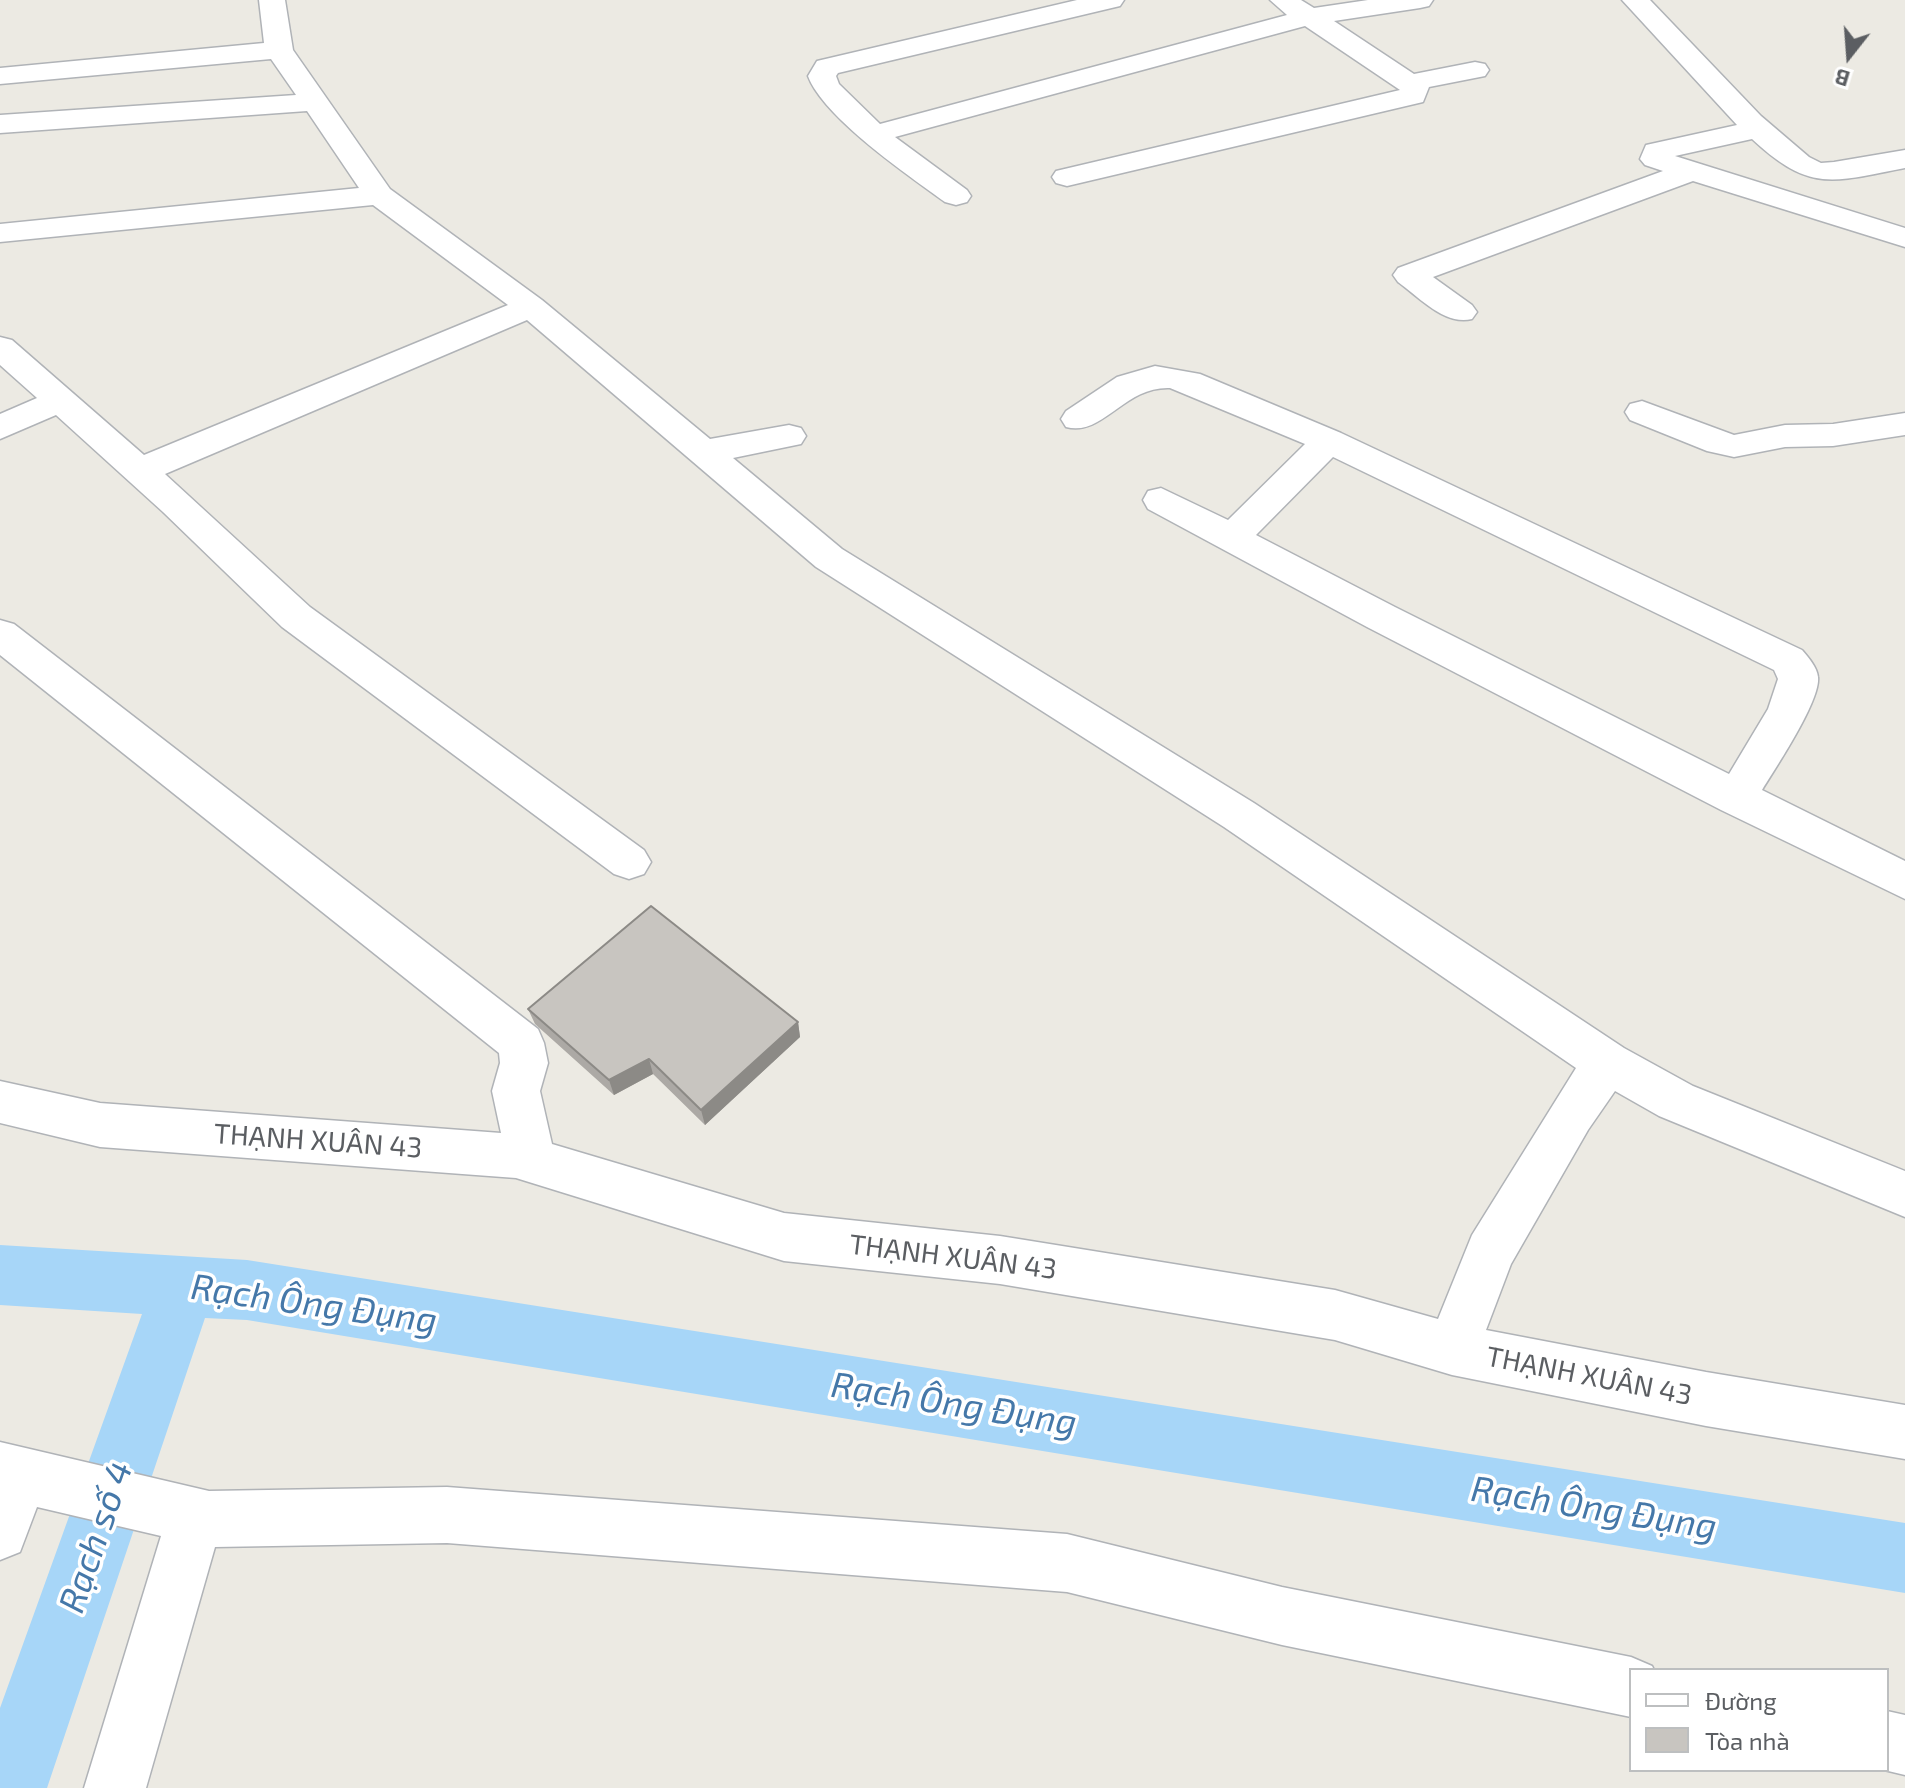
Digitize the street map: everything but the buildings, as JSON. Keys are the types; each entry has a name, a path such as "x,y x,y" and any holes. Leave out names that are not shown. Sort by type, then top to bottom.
{"street":[{"path":"272,0 279,50 379,195 531,307 829,558 1239,815 1607,1063 1676,1101 1905,1194"},
{"path":"956,196 895,153 826,87 822,74 827,67 1111,0"},
{"path":"1067,177 1413,96 1415,88 1409,83 1283,0"},
{"path":"874,134 1309,17 1420,0"},
{"path":"1635,0 1759,129 1800,167 1819,173 1905,159"},
{"path":"1636,45 1672,39"},
{"path":"0,76 279,50"},
{"path":"1409,83 1475,70"},
{"path":"0,124 312,102"},
{"path":"1759,129 1656,151 1655,159 1905,238"},
{"path":"1461,312 1409,275 1691,171"},
{"path":"0,233 379,195"},
{"path":"139,471 531,307"},
{"path":"0,347 296,617 629,862"},
{"path":"1078,419 1140,377 1165,375 1188,381 1329,441 1788,660 1797,670 1798,680 1775,732 1736,798"},
{"path":"0,428 60,400"},
{"path":"1642,412 1734,446 1785,436 1833,435 1905,424"},
{"path":"703,452 789,436"},
{"path":"1233,536 1329,441"},
{"path":"1161,500 1381,617 1905,881"},
{"path":"0,634 521,1043 524,1063 516,1091 531,1161"},
{"path":"1452,1349 1490,1252 1571,1115 1607,1063"},
{"name":"THẠNH XUÂN 43","path":"0,1102 100,1125 516,1156 784,1237 1000,1260 1335,1315 1452,1349 1706,1399 1905,1432"},
{"path":"0,1532 16,1474 209,1519 447,1515 1067,1563 1282,1616 1629,1687"},
{"path":"115,1788 194,1515"}],"waterway":[{"name":"Rạch Ông Đụng","path":"0,1275 184,1286"},
{"name":"Rạch số 4","path":"9,1788 184,1286"},
{"name":"Rạch Ông Đụng","path":"184,1286 247,1290 1905,1558"}]}
